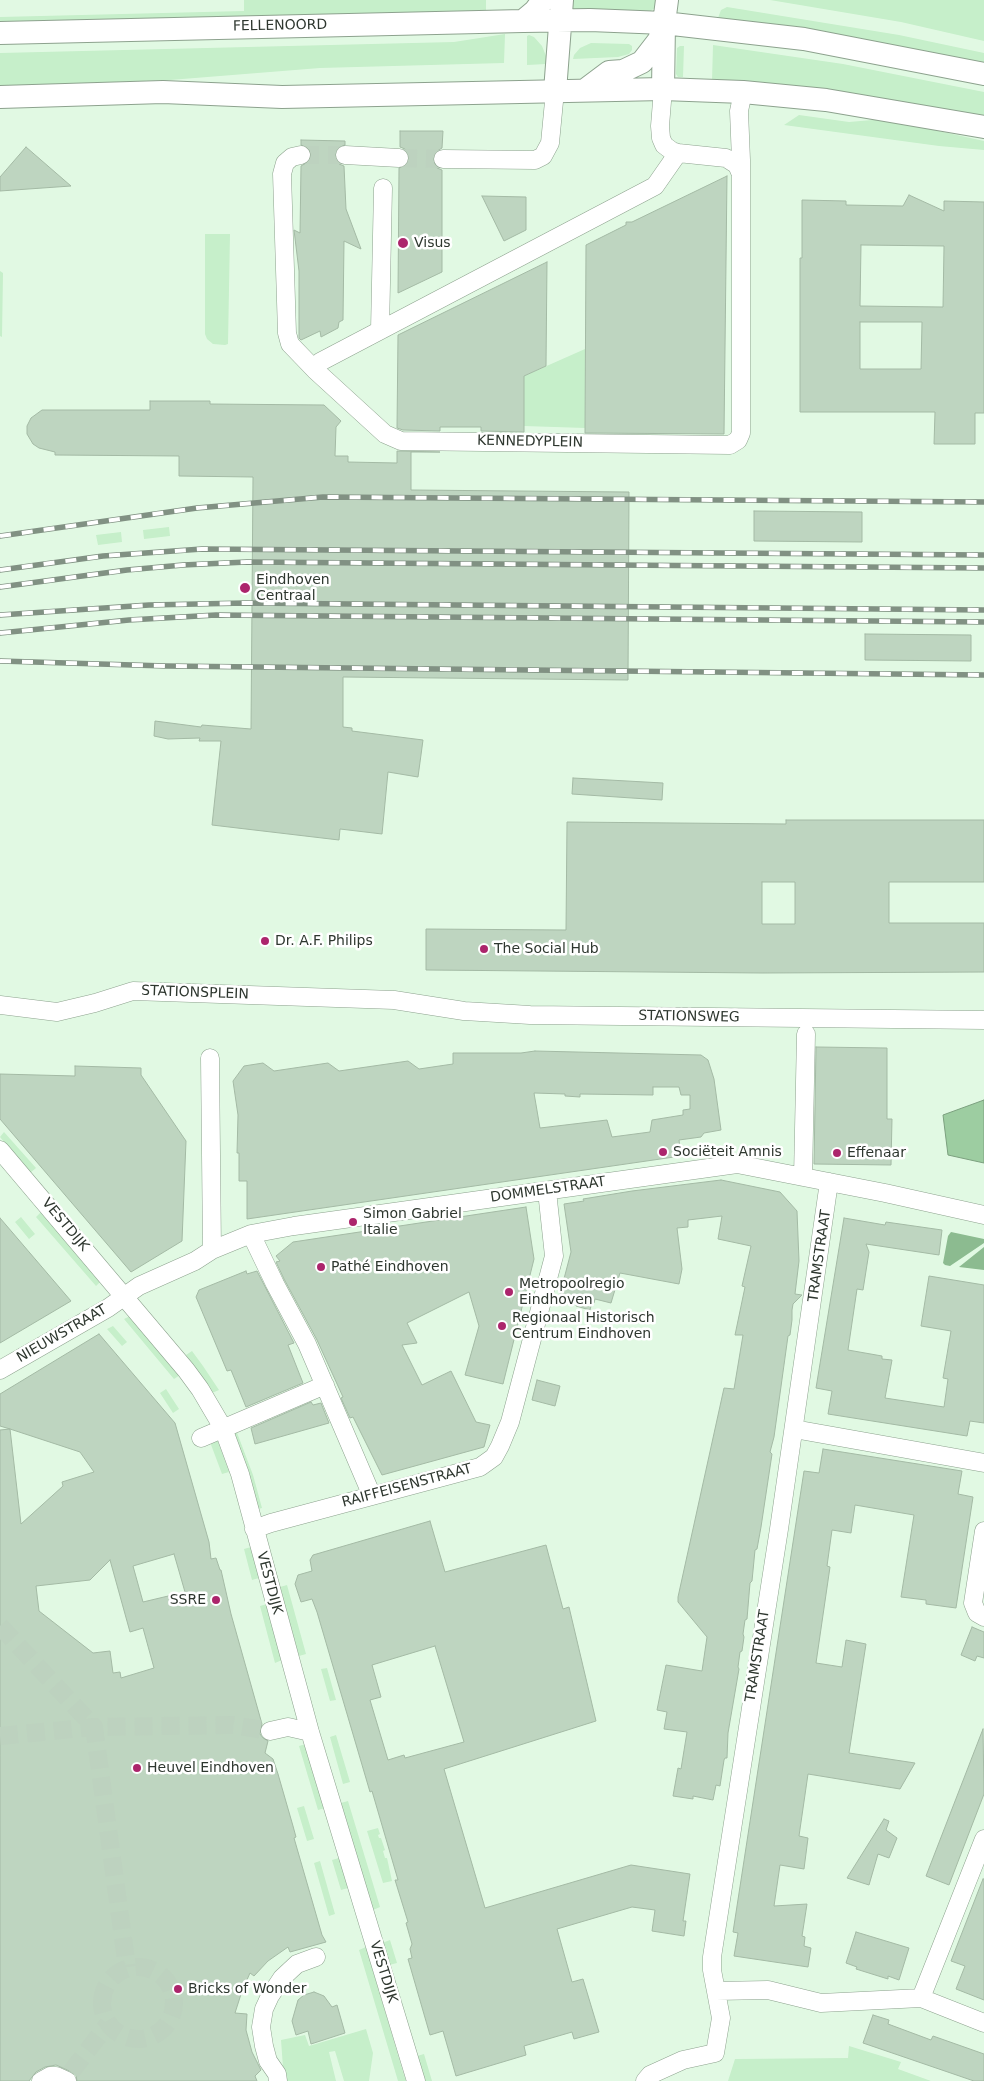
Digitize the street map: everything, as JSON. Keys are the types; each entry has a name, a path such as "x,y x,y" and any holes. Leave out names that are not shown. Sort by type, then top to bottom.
{"main road":[{"path":"523,21 535,11 543,0"},
{"path":"662,89 664,23 667,0"},
{"path":"555,91 561,10"},
{"name":"FELLENOORD","path":"0,33 523,21 561,10 804,39 984,74"},
{"path":"585,90 609,72 623,70 642,62 659,40 664,23"},
{"path":"0,97 163,92 282,97 662,89 743,92 826,100 984,127"}],"street":[{"path":"662,89 661,138 664,145 678,153 726,158 737,166 740,172"},
{"path":"442,158 535,160 543,156 550,143 555,91"},
{"name":"KENNEDYPLEIN","path":"301,155 292,157 285,163 282,174 284,300 290,344 384,434 401,440 735,444 741,432 739,110 743,92"},
{"path":"320,362 655,186 678,153"},
{"path":"344,155 399,158"},
{"path":"380,330 383,188"},
{"name":"STATIONSPLEIN","path":"0,1006 57,1012 133,991 394,1000"},
{"name":"STATIONSWEG","path":"394,1000 464,1011 530,1015 984,1020"},
{"path":"803,1177 806,1040"},
{"path":"210,1058 212,1250"},
{"name":"VESTDIJK","path":"0,1150 186,1370 223,1428 240,1474 310,1732 416,2081"},
{"name":"DOMMELSTRAAT","path":"124,1296 139,1286 195,1261 212,1250 251,1234 737,1164 886,1193 984,1215"},
{"name":"TRAMSTRAAT","path":"645,2081 650,2075 683,2060 715,2053 721,2018 712,1970 713,1948 794,1429 829,1182"},
{"name":"RAIFFEISENSTRAAT","path":"254,1529 271,1522 480,1467 494,1457 510,1422 554,1256 547,1191"},
{"path":"251,1234 274,1284 307,1344 372,1496"},
{"name":"NIEUWSTRAAT","path":"0,1370 108,1308 124,1296"},
{"path":"201,1438 325,1385"},
{"path":"794,1429 984,1463"},
{"path":"980,1615 973,1603 984,1531"},
{"path":"270,1731 288,1727 310,1732"},
{"path":"921,1998 984,1839"},
{"path":"278,2081 277,2074 268,2060 264,2046 261,2027 264,2009 282,1978 297,1964 316,1957"},
{"path":"716,1991 768,1990 821,2003 921,1998 984,2023"},
{"path":"41,2081 50,2076 68,2078"}],"shaded area":[{"path":"244,0 486,0 486,12 0,24 0,17 244,11"},
{"path":"572,0 657,0 655,8 649,12 572,10"},
{"path":"770,0 984,0 984,41 901,22"},
{"path":"727,7 899,35 984,53 984,65 718,18 721,10"},
{"path":"505,34 504,63 320,68 170,80 0,86 0,53 454,42"},
{"path":"527,36 534,37 542,46 546,56 546,64 527,65"},
{"path":"591,43 629,44 632,46 632,50 629,54 618,57 573,59 580,48"},
{"path":"713,45 843,64 984,92 984,116 712,81"},
{"path":"684,46 683,77 678,77 676,74 677,48"},
{"path":"799,115 849,122 884,119 984,141 984,150 939,146 784,125"},
{"path":"205,234 230,234 228,344 225,345 213,344 207,339 205,334"},
{"path":"0,271 3,273 2,337 0,336"},
{"path":"585,349 585,428 524,426 524,376"},
{"path":"169,527 170,536 144,539 143,530"},
{"path":"121,532 122,542 98,545 96,535"},
{"path":"984,1100 984,1163 948,1155 943,1115"},
{"path":"4,1132 36,1168 30,1173 0,1137"},
{"path":"41,1212 101,1281 96,1286 36,1217"},
{"path":"21,1217 35,1234 29,1239 15,1222"},
{"path":"951,1232 984,1239 984,1243 950,1266 945,1265 943,1263 948,1236"},
{"path":"984,1247 984,1270 959,1267"},
{"path":"130,1316 180,1375 174,1379 124,1319"},
{"path":"113,1326 127,1342 122,1346 107,1329"},
{"path":"192,1351 219,1390 212,1393 186,1355"},
{"path":"166,1389 179,1409 173,1413 160,1393"},
{"path":"236,1430 253,1475 262,1508 258,1509 232,1432"},
{"path":"217,1439 229,1472 222,1474 210,1442"},
{"path":"251,1547 259,1578 252,1580 244,1549"},
{"path":"287,1585 306,1654 299,1656 280,1587"},
{"path":"267,1604 282,1660 275,1663 260,1606"},
{"path":"327,1668 336,1700 330,1701 321,1669"},
{"path":"336,1735 350,1782 343,1784 330,1737"},
{"path":"306,1744 325,1808 318,1810 299,1746"},
{"path":"348,1801 380,1907 373,1910 341,1803"},
{"path":"304,1806 314,1839 307,1841 297,1808"},
{"path":"378,1828 380,1834 378,1835 385,1850 383,1851 385,1858 387,1858 392,1881 383,1883 367,1831"},
{"path":"339,1858 348,1888 341,1890 332,1860"},
{"path":"320,1861 335,1914 329,1916 314,1863"},
{"path":"390,1940 397,1963 389,1965 382,1943"},
{"path":"366,1947 406,2081 398,2081 359,1950"},
{"path":"366,2029 373,2053 369,2081 344,2081 335,2051 329,2052 336,2081 284,2081 281,2040 305,2035 309,2046"},
{"path":"849,2046 901,2062 898,2069 931,2081 728,2081 735,2059 848,2058"},
{"path":"424,2054 432,2081 424,2081 417,2056"}],"building":[{"path":"400,131 443,131 442,148 434,153 432,159 437,168 442,170 442,272 398,293 399,168 408,164 410,158 405,149 400,147"},
{"path":"301,140 345,141 345,145 336,149 334,155 339,164 344,166 346,209 361,249 344,241 343,320 339,322 338,328 321,337 320,331 301,340 299,338 299,271 294,230 300,233 301,166 308,162 311,153 308,148 301,145"},
{"path":"26,147 71,186 0,191 0,177"},
{"path":"727,176 724,434 585,433 586,245 626,225 626,222 632,222"},
{"path":"909,195 944,211 944,201 984,202 984,413 975,413 975,444 934,444 935,412 800,412 802,200 846,201 846,205 903,206","holes":["861,245 944,246 943,307 860,306","860,322 922,322 921,369 860,369"]},
{"path":"482,196 526,197 526,230 504,241"},
{"path":"547,262 546,366 524,376 524,432 481,431 481,427 440,427 440,431 403,430 397,428 398,335"},
{"path":"150,401 210,401 210,404 324,405 341,421 336,427 335,456 348,456 348,462 397,463 397,451 440,452 411,452 411,490 629,492 628,680 343,677 343,727 352,728 352,731 423,740 418,777 388,772 382,834 340,829 339,840 212,825 221,741 199,741 200,738 168,739 154,736 155,721 201,727 202,725 251,729 253,477 179,476 179,456 55,455 55,452 39,448 33,444 27,434 27,426 31,418 42,410 150,410"},
{"path":"754,511 862,512 862,542 754,541"},
{"path":"865,634 971,635 971,661 865,660"},
{"path":"573,778 663,783 662,800 572,794"},
{"path":"786,820 984,820 984,882 889,882 889,923 984,923 984,972 762,973 426,970 426,929 566,930 567,822 786,824","holes":["762,882 795,882 795,924 762,924"]},
{"path":"816,1047 887,1048 887,1119 892,1119 891,1165 814,1164"},
{"path":"535,1051 701,1055 708,1060 714,1079 721,1130 704,1133 701,1137 679,1140 681,1156 247,1219 247,1181 239,1181 239,1153 237,1153 238,1115 233,1081 244,1066 263,1063 274,1071 328,1063 339,1071 408,1061 419,1069 453,1064 453,1053 521,1053","holes":["653,1087 679,1087 681,1095 690,1095 690,1109 683,1110 683,1115 652,1120 650,1132 612,1137 607,1120 540,1128 534,1093 565,1094 565,1096 580,1097 580,1094 653,1095"]},
{"path":"75,1066 141,1068 141,1075 186,1141 182,1241 131,1272 0,1119 0,1074 75,1076"},
{"path":"721,1180 780,1192 797,1211 799,1261 795,1294 802,1295 793,1304 790,1335 788,1336 774,1437 770,1452 772,1454 761,1527 757,1549 755,1550 747,1619 745,1620 742,1651 740,1652 739,1669 728,1733 727,1758 724,1760 720,1786 716,1785 713,1800 693,1796 693,1799 673,1796 678,1768 681,1769 687,1732 664,1729 667,1712 657,1710 666,1665 702,1671 707,1637 678,1602 678,1597 724,1388 734,1389 743,1335 735,1335 745,1287 742,1286 751,1246 718,1239 722,1216 688,1220 688,1227 677,1228 682,1269 679,1284 620,1273 611,1303 595,1299 590,1310 576,1306 578,1298 560,1294 571,1252 564,1204 632,1191"},
{"path":"526,1207 534,1259 503,1384 465,1375 479,1326 469,1292 407,1323 417,1343 402,1345 422,1385 451,1371 476,1422 490,1425 484,1447 382,1475 353,1417 350,1418 341,1398 343,1397 317,1340 276,1262 280,1261 276,1256 293,1242"},
{"path":"0,1218 71,1301 0,1343"},
{"path":"844,1218 885,1225 886,1222 942,1230 939,1255 866,1244 869,1252 863,1290 857,1289 848,1350 882,1356 882,1359 892,1360 885,1398 944,1407 948,1379 943,1378 951,1331 921,1326 929,1276 984,1285 984,1423 970,1421 967,1436 828,1414 832,1391 816,1388"},
{"path":"246,1271 247,1274 257,1271 294,1343 288,1345 303,1383 246,1407 231,1370 227,1371 196,1297 199,1290"},
{"name":"Heuvel Eindhoven","path":"99,1334 175,1423 209,1542 211,1559 216,1558 221,1570 231,1614 262,1724 260,1734 268,1741 265,1753 273,1759 278,1774 296,1837 294,1838 322,1935 326,1942 290,1952 288,1947 268,1961 254,1976 250,1973 235,2013 247,2014 246,2030 252,2052 261,2070 255,2076 257,2081 77,2081 76,2075 56,2065 45,2067 36,2072 29,2081 0,2081 0,1430 10,1429 0,1426 0,1394","holes":["10,1429 80,1452 94,1472 62,1482 63,1486 21,1524","174,1554 185,1592 143,1602 133,1566","110,1560 130,1632 143,1628 154,1668 121,1678 120,1672 113,1673 110,1651 93,1653 39,1611 36,1586 90,1580"]},
{"path":"537,1380 560,1386 555,1406 532,1400"},
{"path":"311,1402 313,1405 321,1403 329,1423 255,1444 251,1428"},
{"path":"823,1449 962,1471 958,1494 973,1497 956,1608 926,1604 926,1600 901,1597 914,1515 855,1505 851,1533 832,1530 827,1566 830,1567 816,1663 842,1667 846,1640 866,1644 849,1753 915,1763 900,1789 808,1774 799,1836 808,1838 804,1869 780,1865 774,1906 807,1904 802,1936 805,1937 804,1946 811,1948 808,1967 734,1956 738,1933 733,1932 804,1471 819,1473"},
{"path":"430,1521 445,1572 546,1545 563,1609 569,1607 596,1721 444,1769 485,1908 631,1865 690,1874 683,1921 686,1921 684,1936 652,1931 655,1910 632,1907 557,1929 572,1982 583,1979 599,2032 574,2039 572,2032 524,2046 526,2055 456,2076 443,2031 430,2035 408,1959 412,1958 410,1949 412,1944 406,1923 408,1922 372,1791 370,1792 317,1612 312,1599 301,1602 295,1584 298,1575 312,1571 310,1560 313,1555","holes":["435,1646 464,1742 405,1758 404,1755 388,1760 370,1700 381,1697 372,1665"]},
{"path":"972,1627 984,1632 984,1658 977,1656 975,1661 961,1655"},
{"path":"983,1729 984,1794 949,1885 926,1876"},
{"path":"884,1819 889,1821 886,1830 897,1838 889,1858 878,1854 869,1885 847,1878"},
{"path":"983,1879 984,2000 956,1989 965,1966 951,1961"},
{"path":"856,1932 909,1948 899,1980 888,1976 888,1979 856,1969 857,1967 846,1963"},
{"path":"314,1992 324,1996 332,2007 337,2005 345,2033 311,2044 308,2031 296,2035 292,2021 298,2000 304,1995"},
{"path":"873,2015 889,2020 888,2024 931,2040 933,2036 984,2054 984,2081 974,2081 863,2043"}],"tunnel":[{"path":"301,155 345,155"},
{"path":"399,158 443,159"},
{"path":"0,1626 94,1727 127,1967"},
{"path":"0,1736 94,1727 233,1725 270,1731"},
{"path":"138,1967 158,1973 168,1983 174,2003 168,2023 158,2033 138,2039 118,2033 108,2023 102,2003 108,1983 118,1973 138,1967"},
{"path":"71,2072 108,2024"}],"railway":[{"path":"0,536 197,508 323,497 984,502"},
{"path":"0,570 103,556 202,549 984,555"},
{"path":"0,587 127,570 247,562 984,568"},
{"path":"0,615 149,605 246,603 984,610"},
{"path":"0,633 129,620 216,615 984,622"},
{"path":"0,661 166,666 984,675"}],"place":[{"name":"Visus","path":"403,243"},
{"name":"Eindhoven Centraal","path":"245,588"},
{"name":"Dr. A.F. Philips","path":"265,941"},
{"name":"The Social Hub","path":"484,949"},
{"name":"Sociëteit Amnis","path":"663,1152"},
{"name":"Effenaar","path":"837,1153"},
{"name":"Simon Gabriel Italie","path":"353,1222"},
{"name":"Pathé Eindhoven","path":"321,1267"},
{"name":"Metropoolregio Eindhoven","path":"509,1292"},
{"name":"Regionaal Historisch Centrum Eindhoven","path":"502,1326"},
{"name":"SSRE","path":"216,1600"},
{"name":"Heuvel Eindhoven","path":"137,1768"},
{"name":"Bricks of Wonder","path":"178,1989"}]}
